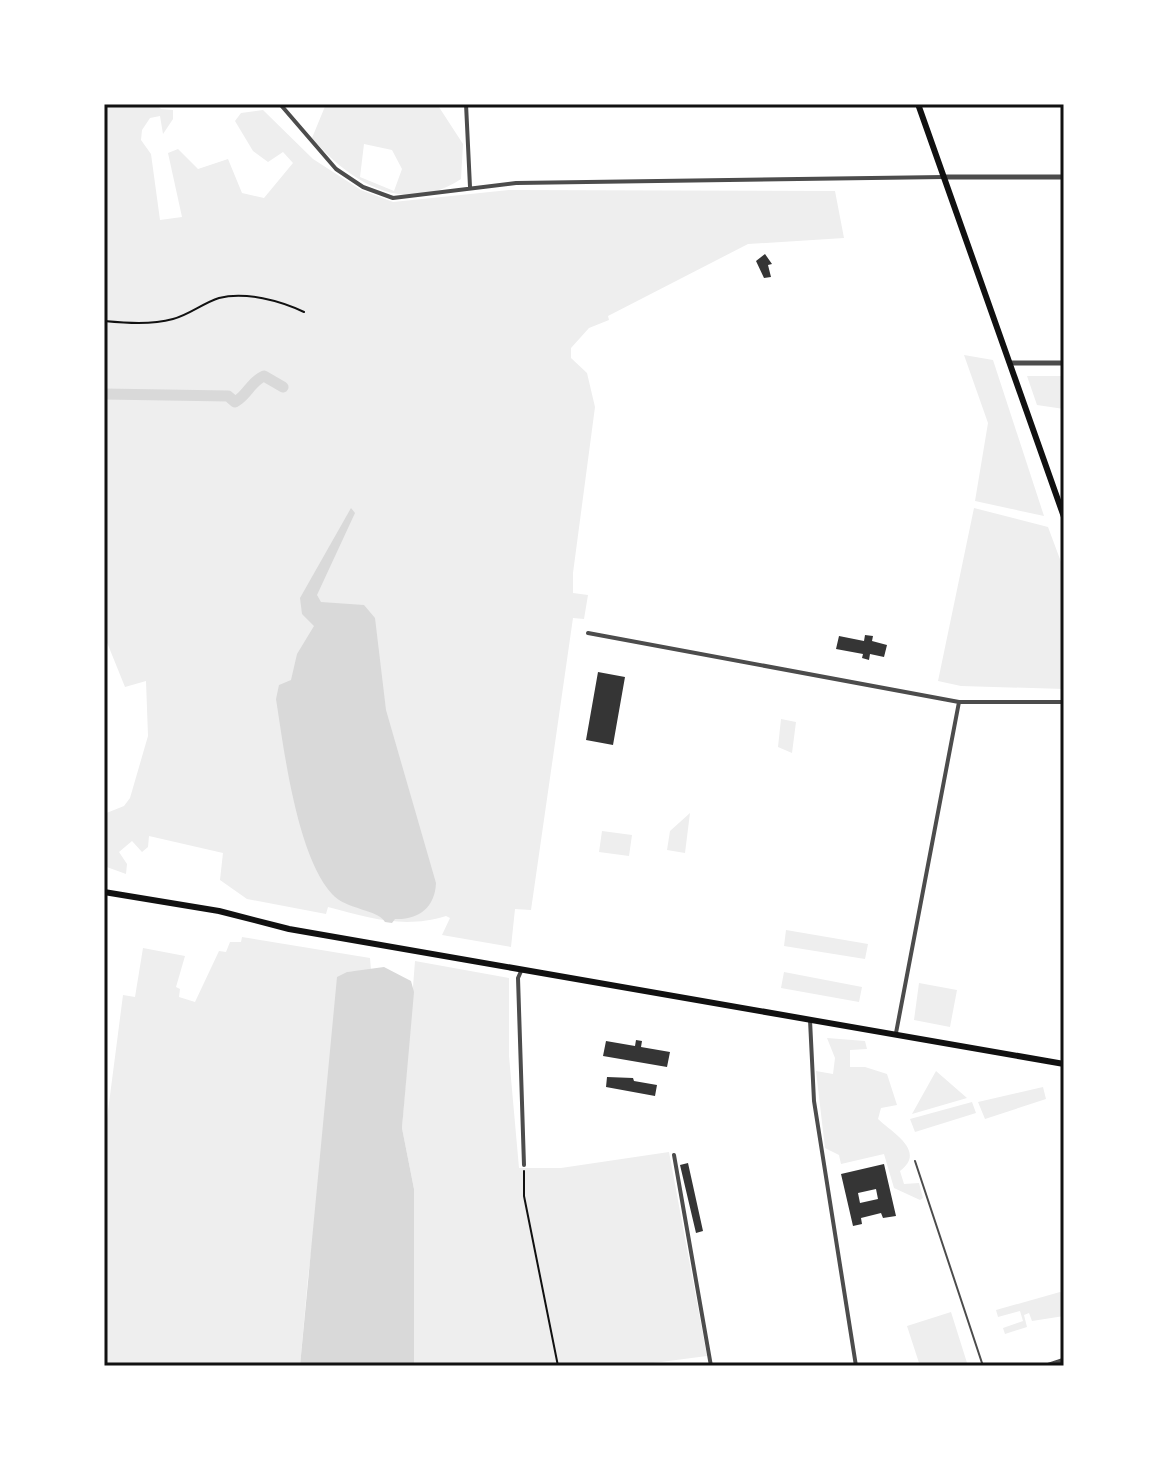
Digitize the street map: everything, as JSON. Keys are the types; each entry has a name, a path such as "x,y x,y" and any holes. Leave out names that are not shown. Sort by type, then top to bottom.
{"main road":[{"path":"918,104 1064,517"},
{"path":"104,892 238,915 289,929 1064,1064"}],"street":[{"path":"280,104 332,166 376,193 410,199 470,187 529,182 1064,177"},
{"path":"466,104 470,187"},
{"path":"1010,363 1064,363"},
{"path":"588,633 959,702 1064,702"},
{"path":"896,1033 959,702"},
{"path":"522,969 518,978 524,1165"},
{"path":"810,1019 814,1101 856,1366"},
{"path":"674,1155 711,1366"},
{"path":"1046,1366 1064,1360"}],"lane":[{"path":"915,1161 983,1366"}],"path":[{"path":"104,321 130,324 173,319 220,298 276,300 304,312"},
{"path":"524,1165 524,1196 558,1366"}],"shaded area":[{"path":"104,104 156,104 161,109 173,110 173,119 163,134 160,116 150,118 142,130 141,140 151,154 160,220 182,217 168,153 178,149 198,169 228,159 242,193 264,198 293,163 283,152 268,162 253,151 235,121 241,113 263,110 313,159 361,190 393,202 509,190 835,191 844,238 748,244 608,316 609,320 589,328 571,348 571,358 587,373 595,407 573,573 573,593 588,595 584,619 573,618 531,910 515,909 511,947 442,935 450,918 446,916 401,922 328,907 326,914 247,899 220,880 223,853 149,836 148,847 142,852 132,841 119,852 127,864 126,874 104,866 104,814 124,806 130,798 148,736 146,681 125,687 104,635"},
{"path":"326,104 437,104 463,144 461,179 440,190 419,195 380,189 344,169 312,138","holes":["364,144 392,150 402,169 394,191 360,177"]},
{"path":"964,355 993,360 1044,516 975,501 988,423"},
{"path":"1027,376 1064,376 1064,409 1037,405"},
{"path":"351,508 355,513 317,595 321,602 364,605 375,618 386,710 436,883 429,906 424,911 395,919 392,923 338,899 320,877 301,829 294,801 276,699 279,685 291,680 297,654 314,626 302,614 300,598"},
{"path":"974,508 1048,527 1064,570 1064,689 961,686 938,681"},
{"path":"781,719 796,722 792,753 778,747"},
{"path":"690,813 685,853 667,850 670,831"},
{"path":"602,831 632,835 629,856 599,852"},
{"path":"786,930 868,944 865,959 784,946"},
{"path":"242,937 370,958 371,970 347,972 308,1277 300,1366 104,1366 104,1142 123,995 135,997 143,948 185,956 176,987 180,989 179,997 195,1002 219,951 226,952 230,942 241,942"},
{"path":"415,961 509,978 509,1056 519,1168 561,1168 669,1152 707,1356 630,1366 414,1366 414,1189 402,1128"},
{"path":"384,967 411,981 414,992 402,1128 414,1189 414,1366 300,1366 337,977 347,972"},
{"path":"784,972 862,987 859,1002 781,988"},
{"path":"919,983 957,990 950,1027 914,1020"},
{"path":"827,1038 865,1041 867,1049 850,1050 850,1067 865,1067 887,1074 897,1105 881,1108 878,1119 909,1150 907,1164 900,1171 904,1184 919,1183 923,1198 920,1200 894,1188 884,1154 841,1164 839,1155 825,1148 816,1071 833,1074 835,1058"},
{"path":"936,1071 967,1098 912,1114"},
{"path":"1043,1087 1046,1099 985,1119 978,1102"},
{"path":"972,1102 976,1113 915,1132 910,1119"},
{"path":"1060,1292 1064,1294 1064,1316 1032,1321 1029,1313 1024,1315 1027,1327 1005,1334 1003,1328 1023,1321 1020,1311 998,1317 996,1310"},
{"path":"951,1312 968,1366 920,1366 907,1326"}],"building":[{"path":"765,254 772,264 768,265 771,277 764,278 756,261"},
{"path":"865,635 873,636 872,641 887,645 884,657 870,654 869,660 862,658 863,654 836,649 839,636 864,641"},
{"path":"598,672 625,677 613,745 586,740"},
{"path":"636,1040 642,1041 641,1047 670,1052 667,1067 603,1056 606,1041 635,1046"},
{"path":"607,1077 633,1078 634,1081 657,1085 655,1096 606,1087"},
{"path":"688,1163 703,1231 696,1233 680,1165"},
{"path":"884,1164 896,1216 883,1218 881,1213 861,1218 862,1224 853,1226 841,1174","holes":["876,1189 878,1199 860,1203 858,1193"]}],"waterway":[{"path":"104,394 228,396 235,402 264,376 283,387"}]}
